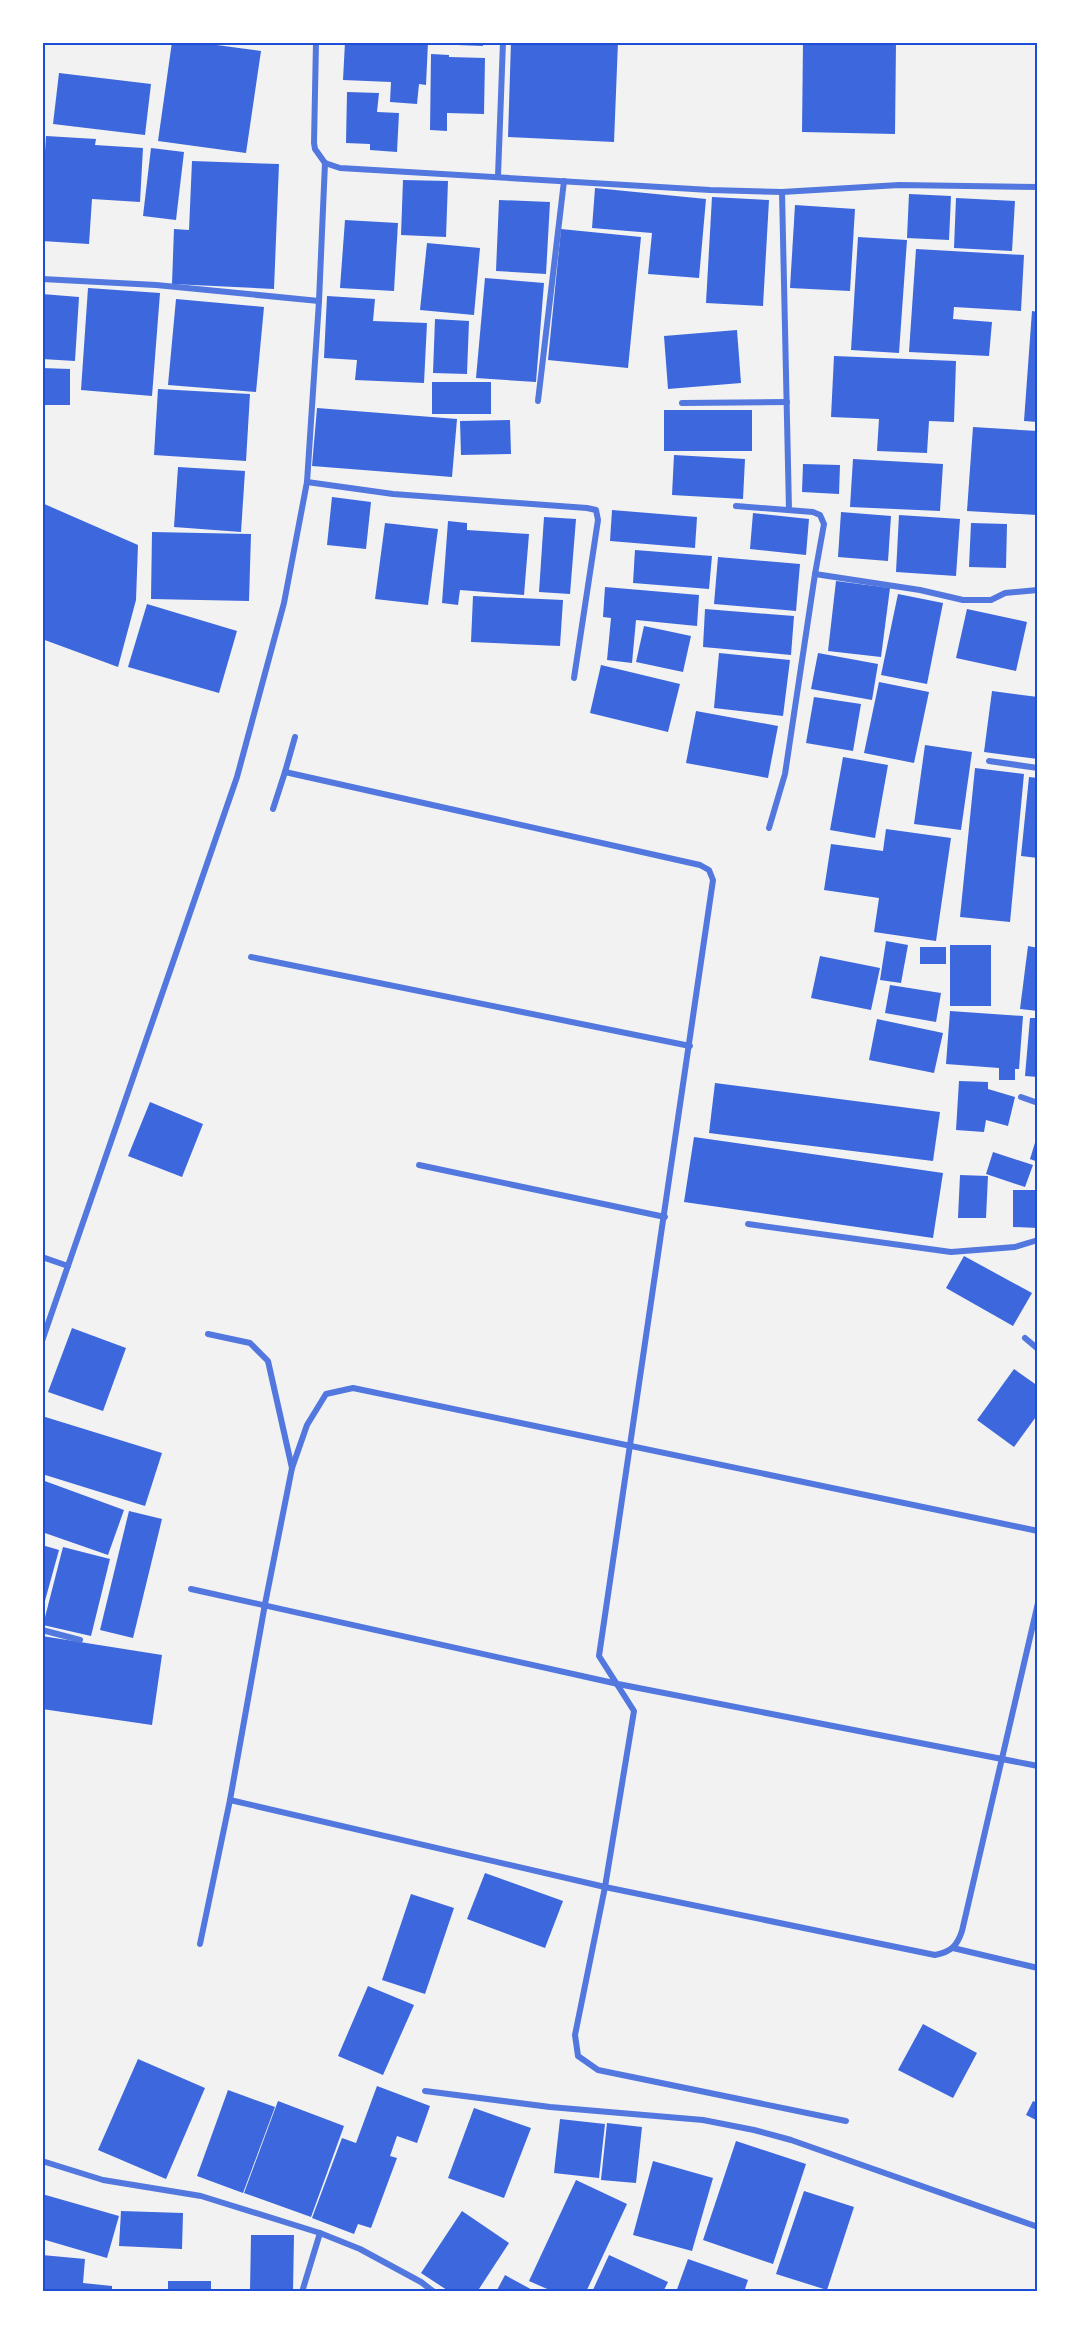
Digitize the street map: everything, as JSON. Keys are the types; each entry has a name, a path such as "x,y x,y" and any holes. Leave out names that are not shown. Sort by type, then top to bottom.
{"street":[{"path":"316,42 315,149 326,163 340,168 782,192 899,185 1038,187"},
{"path":"498,176 503,42"},
{"path":"42,1341 237,777 284,603 307,482 326,163"},
{"path":"538,401 564,181"},
{"path":"782,192 789,510"},
{"path":"42,279 156,285 319,301"},
{"path":"682,403 787,402"},
{"path":"307,482 393,494 596,510 598,520 574,678"},
{"path":"736,506 820,515 824,524 785,774 769,828"},
{"path":"815,574 920,590 963,600 991,600 1005,593 1038,590"},
{"path":"273,809 295,737"},
{"path":"989,761 1038,768"},
{"path":"285,772 700,865 709,870 713,880 690,1046 599,1656 634,1711 605,1887 575,2035 578,2056 598,2070 846,2121"},
{"path":"251,957 690,1046"},
{"path":"1021,1097 1038,1103"},
{"path":"419,1165 665,1217"},
{"path":"748,1224 951,1252 1015,1247 1038,1240"},
{"path":"42,1257 68,1266"},
{"path":"208,1334 250,1343 268,1361 292,1468"},
{"path":"1025,1338 1038,1349"},
{"path":"200,1944 230,1800 292,1468 307,1425 326,1394 353,1388 1038,1531"},
{"path":"191,1589 618,1684 1038,1766"},
{"path":"230,1800 605,1887 935,1955 947,1952 958,1944 962,1931 1038,1603"},
{"path":"42,1630 80,1640"},
{"path":"953,1948 1038,1968"},
{"path":"425,2091 550,2107 702,2120 754,2130 791,2140 1038,2227"},
{"path":"42,2161 103,2180 201,2196 320,2233 360,2250 434,2292"},
{"path":"302,2292 320,2233"}],"building":[{"path":"172,42 194,42 261,51 246,153 158,141"},
{"path":"345,42 428,42 426,85 419,84 417,104 390,102 391,82 343,80"},
{"path":"432,42 483,42 483,46 432,44"},
{"path":"511,42 618,42 614,142 508,137"},
{"path":"803,42 896,42 895,134 802,132"},
{"path":"431,54 485,58 484,114 447,113 447,131 430,130"},
{"path":"59,73 151,84 145,135 53,124"},
{"path":"347,92 379,93 377,112 399,113 397,152 370,150 370,144 346,143"},
{"path":"46,136 96,139 95,145 143,148 140,202 92,199 89,244 42,241"},
{"path":"151,148 184,152 176,220 143,216"},
{"path":"192,161 279,164 274,289 172,284 174,229 189,230"},
{"path":"403,180 448,181 446,237 401,235"},
{"path":"595,188 706,199 699,278 648,274 652,233 592,228"},
{"path":"909,194 951,196 949,240 907,238"},
{"path":"712,197 769,200 763,306 706,303"},
{"path":"956,198 1015,201 1012,251 954,248"},
{"path":"499,200 550,202 546,274 496,271"},
{"path":"795,205 855,209 850,291 790,288"},
{"path":"345,220 398,223 394,291 340,288"},
{"path":"561,229 641,237 628,368 548,360"},
{"path":"858,237 907,240 899,353 851,350"},
{"path":"427,243 480,248 474,315 420,310"},
{"path":"916,249 1024,255 1021,311 954,307 953,319 992,322 989,356 909,352"},
{"path":"485,278 544,283 536,382 476,378"},
{"path":"88,288 160,293 152,396 81,390"},
{"path":"42,294 79,297 75,361 42,359"},
{"path":"327,296 375,299 373,321 427,323 424,383 355,380 357,360 324,358"},
{"path":"176,299 264,307 256,392 168,385"},
{"path":"1032,311 1038,312 1038,422 1024,421"},
{"path":"435,319 469,321 467,374 433,373"},
{"path":"737,330 741,383 668,389 664,336"},
{"path":"834,356 956,361 954,422 929,421 927,453 877,451 879,419 831,417"},
{"path":"42,368 70,369 70,405 42,405"},
{"path":"432,382 491,382 491,414 432,414"},
{"path":"158,389 250,394 246,461 154,455"},
{"path":"317,408 457,419 452,477 312,466"},
{"path":"664,410 752,410 752,451 664,451"},
{"path":"510,420 511,454 461,455 460,421"},
{"path":"973,427 1038,431 1037,515 967,511"},
{"path":"674,455 745,459 743,499 672,495"},
{"path":"853,459 943,464 940,511 850,507"},
{"path":"803,464 840,465 839,494 802,492"},
{"path":"178,467 245,471 241,532 174,527"},
{"path":"332,497 371,502 366,549 327,545"},
{"path":"42,503 138,545 136,600 118,667 42,639"},
{"path":"612,510 697,517 695,548 610,541"},
{"path":"841,512 891,516 888,561 838,557"},
{"path":"753,513 809,519 806,555 750,549"},
{"path":"899,515 960,519 956,576 896,572"},
{"path":"544,517 576,519 570,594 539,592"},
{"path":"448,521 467,523 467,530 529,534 524,595 460,590 458,605 442,603"},
{"path":"385,523 438,529 428,605 375,599"},
{"path":"971,523 1007,524 1006,568 969,567"},
{"path":"152,532 251,534 249,601 151,599"},
{"path":"635,550 712,556 709,589 633,583"},
{"path":"718,557 800,564 796,611 714,604"},
{"path":"836,581 890,588 881,657 828,651"},
{"path":"605,587 699,595 697,626 636,620 632,663 607,660 611,618 603,617"},
{"path":"898,594 943,603 927,684 881,675"},
{"path":"473,596 563,600 560,646 471,642"},
{"path":"147,604 237,631 219,693 128,667"},
{"path":"705,609 794,616 791,655 703,647"},
{"path":"967,609 1027,622 1016,671 956,658"},
{"path":"644,626 691,636 683,672 636,662"},
{"path":"719,653 790,660 783,716 714,708"},
{"path":"818,653 878,664 872,700 811,689"},
{"path":"601,665 680,684 668,732 590,713"},
{"path":"879,682 929,692 914,763 864,753"},
{"path":"992,691 1038,697 1038,759 984,752"},
{"path":"814,697 861,704 853,751 806,743"},
{"path":"696,711 778,726 768,778 686,763"},
{"path":"925,745 972,752 961,830 914,824"},
{"path":"843,757 888,765 875,838 830,830"},
{"path":"975,768 1024,774 1010,922 960,917"},
{"path":"1029,777 1038,778 1038,858 1021,856"},
{"path":"886,829 951,838 936,941 874,932 879,898 824,890 831,844 883,851"},
{"path":"886,941 908,945 901,983 880,980"},
{"path":"950,945 991,945 991,1006 950,1006"},
{"path":"1028,946 1038,948 1038,1011 1020,1009"},
{"path":"920,947 946,947 946,964 920,964"},
{"path":"820,956 880,968 871,1010 811,998"},
{"path":"890,985 941,993 936,1022 885,1013"},
{"path":"950,1011 1023,1016 1019,1069 1015,1069 1015,1080 999,1080 999,1068 946,1064"},
{"path":"1030,1018 1038,1018 1038,1077 1025,1076"},
{"path":"877,1019 943,1033 934,1073 869,1060"},
{"path":"959,1081 988,1082 988,1089 1015,1097 1008,1126 986,1120 984,1132 956,1130"},
{"path":"715,1083 940,1112 933,1161 709,1133"},
{"path":"150,1102 203,1124 182,1177 128,1156"},
{"path":"1038,1133 1038,1162 1030,1159"},
{"path":"694,1137 943,1173 933,1238 684,1202"},
{"path":"993,1152 1033,1165 1025,1187 986,1174"},
{"path":"960,1175 988,1176 986,1218 958,1218"},
{"path":"1013,1190 1038,1190 1038,1228 1013,1227"},
{"path":"964,1256 1032,1293 1013,1326 946,1288"},
{"path":"72,1328 126,1348 103,1411 48,1392"},
{"path":"1014,1369 1038,1386 1038,1414 1014,1447 977,1420"},
{"path":"42,1416 162,1453 145,1506 42,1474"},
{"path":"42,1480 124,1510 108,1555 42,1532"},
{"path":"129,1511 162,1519 133,1638 100,1630"},
{"path":"42,1545 59,1550 43,1608 42,1608"},
{"path":"63,1547 110,1559 91,1636 43,1625"},
{"path":"42,1636 162,1655 152,1725 42,1709"},
{"path":"485,1873 563,1901 545,1948 467,1919"},
{"path":"411,1894 454,1908 425,1994 382,1980"},
{"path":"368,1986 414,2005 383,2075 338,2056"},
{"path":"923,2024 977,2053 953,2098 898,2070"},
{"path":"138,2059 205,2088 166,2179 98,2150"},
{"path":"377,2086 430,2106 417,2143 397,2136 390,2156 397,2158 371,2228 358,2224 354,2234 312,2218 342,2138 356,2143"},
{"path":"228,2090 275,2107 243,2193 197,2176"},
{"path":"278,2101 344,2126 311,2217 244,2193"},
{"path":"1033,2101 1038,2103 1038,2121 1026,2115"},
{"path":"474,2108 531,2128 504,2198 448,2178"},
{"path":"560,2119 605,2124 599,2178 554,2173"},
{"path":"607,2123 642,2127 636,2183 601,2180"},
{"path":"736,2141 806,2164 773,2264 703,2240"},
{"path":"653,2161 713,2178 692,2251 633,2235"},
{"path":"576,2180 627,2204 586,2292 554,2292 529,2281"},
{"path":"804,2191 854,2207 827,2290 776,2274"},
{"path":"42,2194 119,2216 107,2258 42,2239"},
{"path":"121,2211 183,2213 182,2249 119,2246"},
{"path":"462,2211 509,2243 477,2292 450,2292 421,2273"},
{"path":"251,2235 294,2235 293,2292 250,2291"},
{"path":"42,2255 85,2259 83,2283 112,2286 112,2292 42,2292"},
{"path":"609,2255 668,2282 663,2292 592,2292"},
{"path":"688,2259 748,2280 744,2292 676,2292"},
{"path":"505,2275 536,2292 496,2292"},
{"path":"168,2281 211,2281 211,2292 168,2292"}]}
